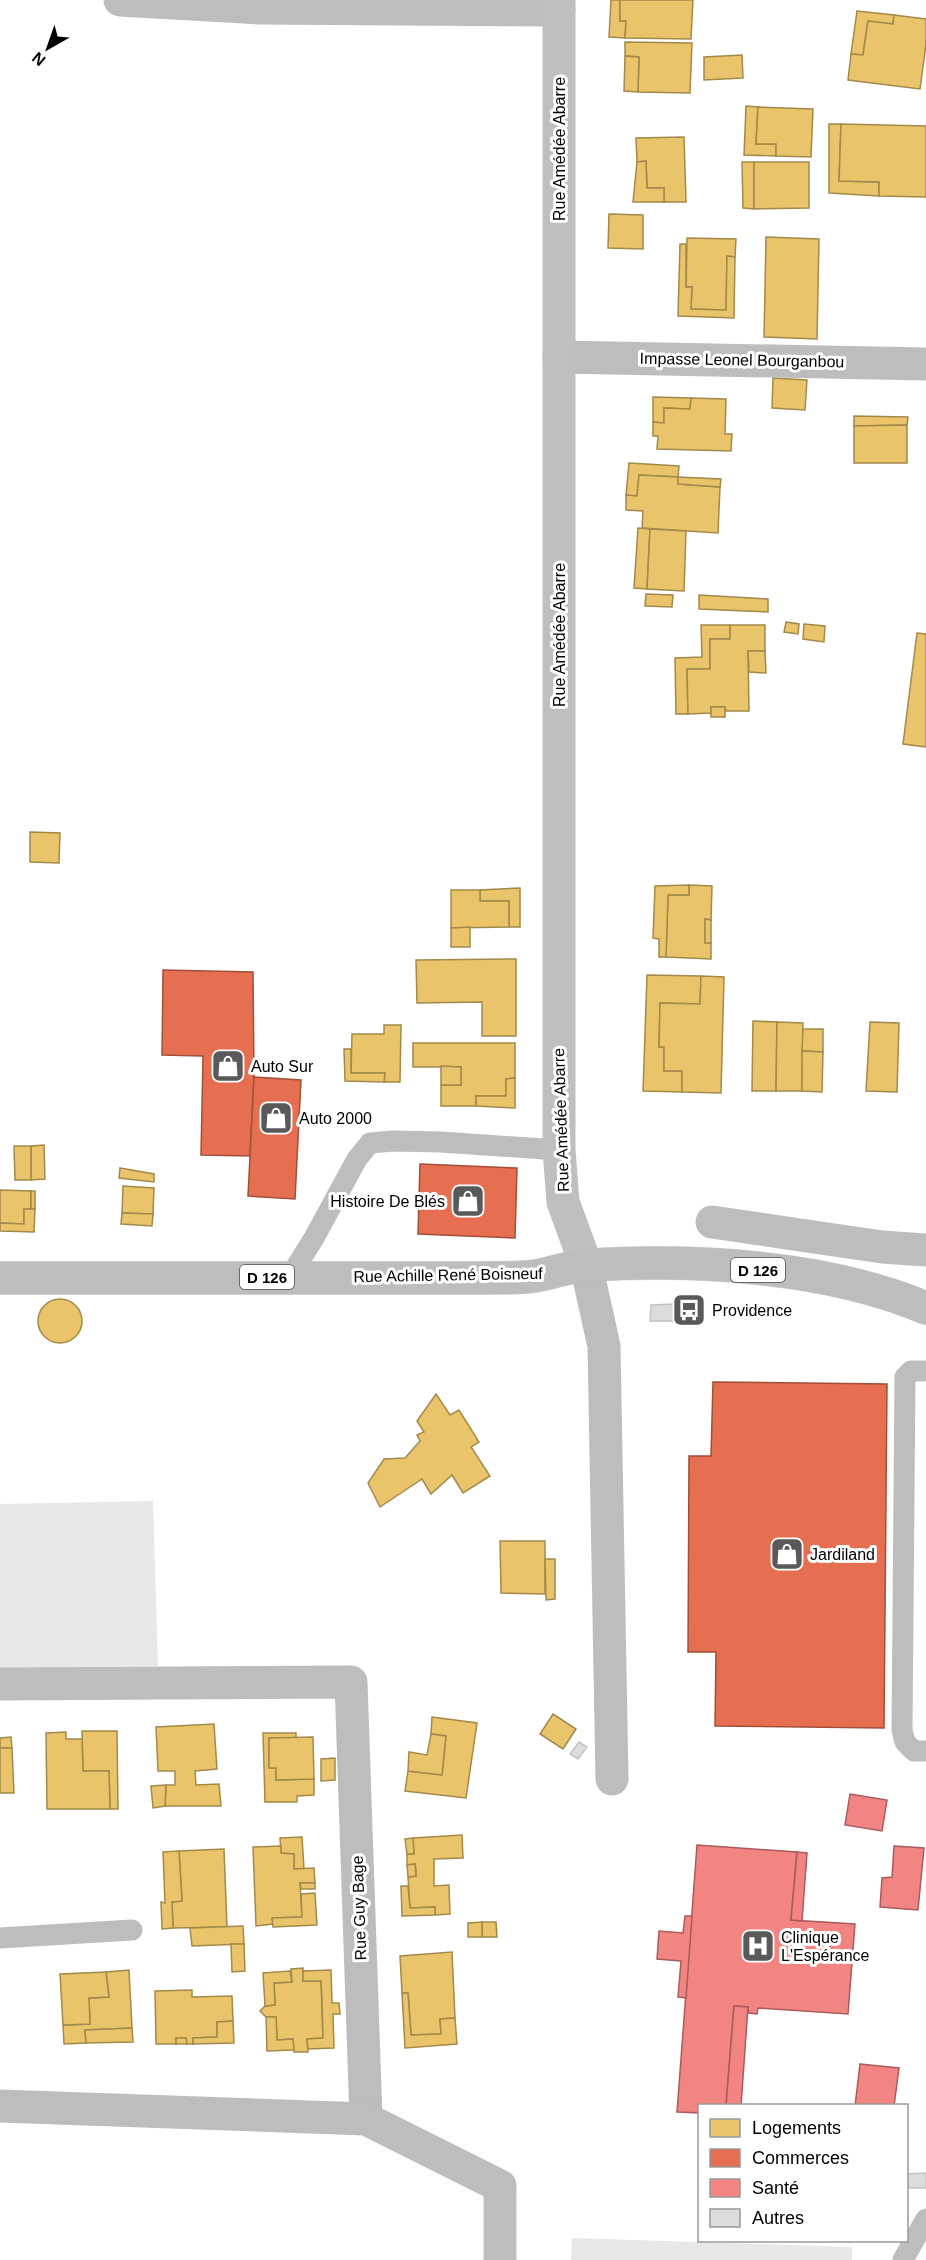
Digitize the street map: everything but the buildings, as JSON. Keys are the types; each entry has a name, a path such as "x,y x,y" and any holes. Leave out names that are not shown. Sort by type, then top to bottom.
{"street":[{"path":"120,0 260,8 559,5"},
{"name":"Rue Amédée Abarre","path":"559,5 559,1150 563,1202 586,1265"},
{"name":"Impasse Leonel Bourganbou","path":"559,357 926,364"},
{"path":"712,1222 882,1247 926,1250"},
{"name":"Rue Achille René Boisneuf","path":"0,1278 534,1276 586,1265 677,1263 833,1278 886,1291 926,1308"},
{"path":"586,1265 604,1346 612,1779"},
{"name":"Rue Guy Bage","path":"0,1684 351,1682 366,2119"},
{"path":"0,2106 366,2119 500,2186 500,2260"}],"lane":[{"path":"289,1278 314,1238 357,1159 370,1143 441,1142 559,1150"},
{"path":"926,1371 911,1371 905,1377 902,1730 905,1742 914,1751 926,1751"},
{"path":"0,1938 132,1930"},
{"path":"903,2260 926,2219"}],"shaded area":[{"path":"153,1501 158,1666 0,1668 0,1504"},
{"path":"572,2238 852,2247 852,2260 571,2260"}],"place":[{"name":"Auto Sur","path":"228,1066"},
{"name":"Auto 2000","path":"276,1118"},
{"name":"Histoire De Blés","path":"468,1201"},
{"name":"Providence","path":"689,1310"},
{"name":"Jardiland","path":"787,1554"},
{"name":"Clinique L'Espérance","path":"758,1946"}]}
